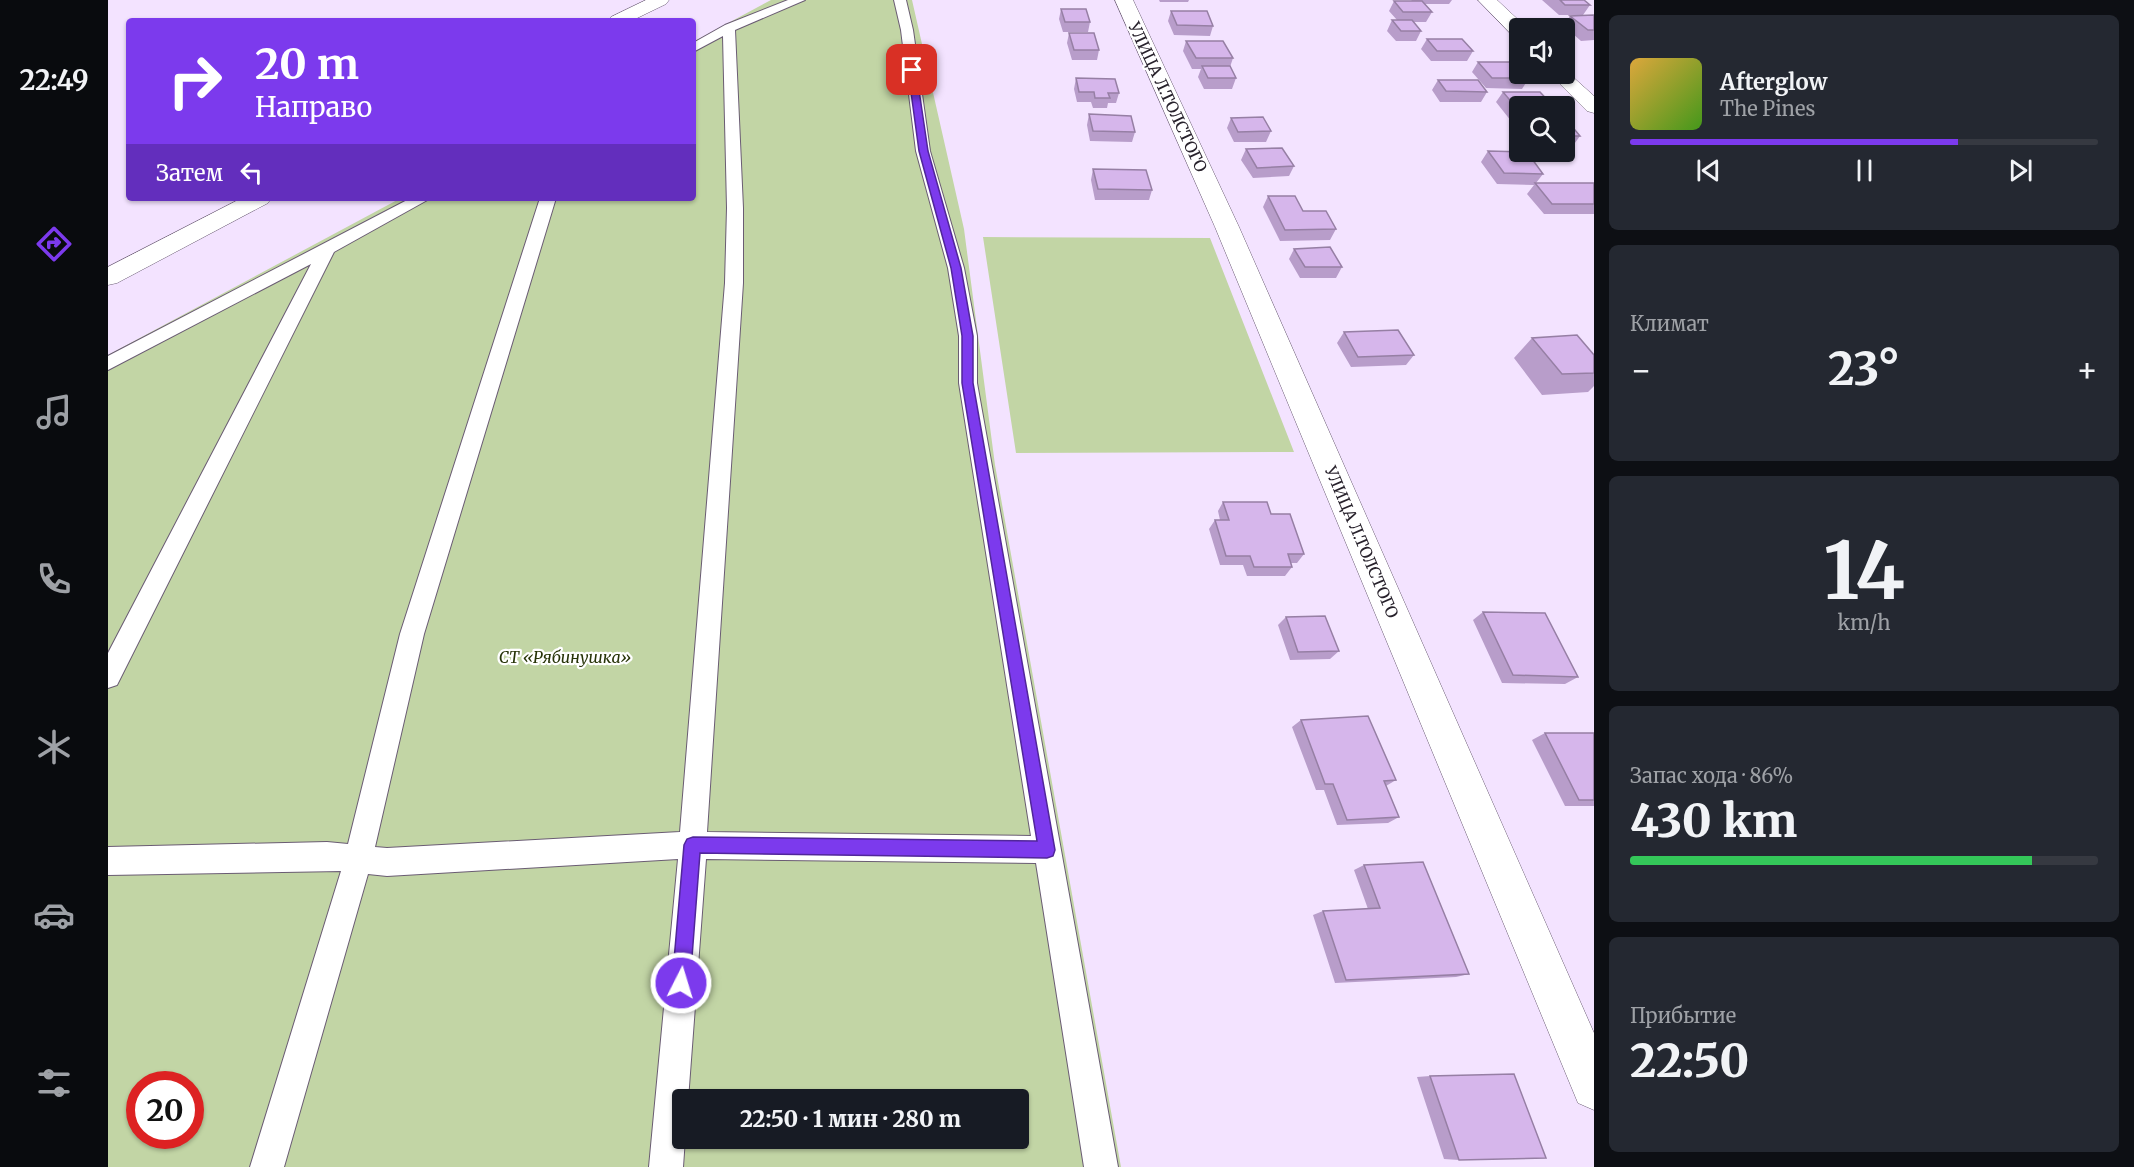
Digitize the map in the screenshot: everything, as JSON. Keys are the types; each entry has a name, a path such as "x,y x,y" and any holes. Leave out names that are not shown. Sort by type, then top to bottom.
{"street":[{"path":"623,18 660,0"},
{"name":"УЛИЦА Л.ТОЛСТОГО","path":"1124,0 1227,227 1594,1087"},
{"path":"1487,0 1509,21"},
{"path":"1570,84 1594,107"},
{"path":"108,277 254,201"}],"lane":[{"path":"696,46 729,28 799,0"},
{"path":"900,0 907,30 923,151 956,268 966,325 968,383 1101,1167"},
{"path":"666,1167 693,845 734,283 735,208 729,28"},
{"path":"108,364 417,201"},
{"path":"267,1167 358,860 412,633 547,201"},
{"path":"108,677 327,249"},
{"path":"108,861 327,856 387,862 693,845 1047,850"}],"green space":[{"name":"СТ «Рябинушка»","path":"771,0 912,0 964,229 995,465 1121,1167 108,1167 108,355 395,201 696,201 696,40"},
{"path":"983,237 1210,238 1294,452 1016,453"}],"building":[{"path":"1560,0 1584,0 1590,5 1565,5"},
{"path":"1394,1 1422,1 1432,12 1403,12"},
{"path":"1061,9 1086,9 1090,22 1065,22"},
{"path":"1171,11 1207,11 1213,26 1177,25"},
{"path":"1594,15 1594,30 1588,30 1570,16"},
{"path":"1392,20 1412,20 1421,31 1401,31"},
{"path":"1069,33 1094,33 1099,50 1074,50"},
{"path":"1427,39 1462,39 1473,51 1437,51"},
{"path":"1186,41 1223,41 1233,58 1196,58"},
{"path":"1478,62 1509,62 1509,78 1492,78"},
{"path":"1202,66 1230,66 1236,78 1208,78"},
{"path":"1076,78 1115,79 1119,93 1108,93 1110,98 1095,98 1094,92 1079,92"},
{"path":"1438,80 1478,80 1487,92 1446,91"},
{"path":"1503,92 1540,92 1544,96 1509,96 1509,99"},
{"path":"1089,114 1131,116 1135,132 1093,131"},
{"path":"1263,117 1271,131 1238,132 1231,118"},
{"path":"1282,148 1294,166 1257,168 1246,149"},
{"path":"1488,151 1509,152 1509,162 1534,162 1543,174 1504,173"},
{"path":"1093,169 1146,170 1152,190 1098,189"},
{"path":"1535,183 1594,183 1594,204 1552,204"},
{"path":"1268,196 1295,196 1303,211 1326,211 1336,229 1285,230"},
{"path":"1330,247 1342,267 1305,267 1294,249"},
{"path":"1398,330 1414,355 1358,357 1344,332"},
{"path":"1577,335 1594,355 1594,373 1562,374 1532,338"},
{"path":"1223,502 1267,502 1271,514 1290,514 1304,554 1288,554 1292,567 1254,567 1250,556 1226,556 1215,520 1229,520"},
{"path":"1483,612 1545,613 1578,677 1513,675"},
{"path":"1325,616 1339,651 1298,652 1286,617"},
{"path":"1368,716 1396,780 1384,781 1399,817 1347,820 1333,784 1325,784 1301,720"},
{"path":"1545,733 1594,733 1594,800 1579,800"},
{"path":"1423,862 1469,974 1346,980 1323,911 1380,908 1364,865"},
{"path":"1514,1074 1546,1158 1459,1160 1430,1076"}],"route":[{"path":"681,983 693,845 1047,850 968,383 968,336 956,268 923,151 912,70"}]}
